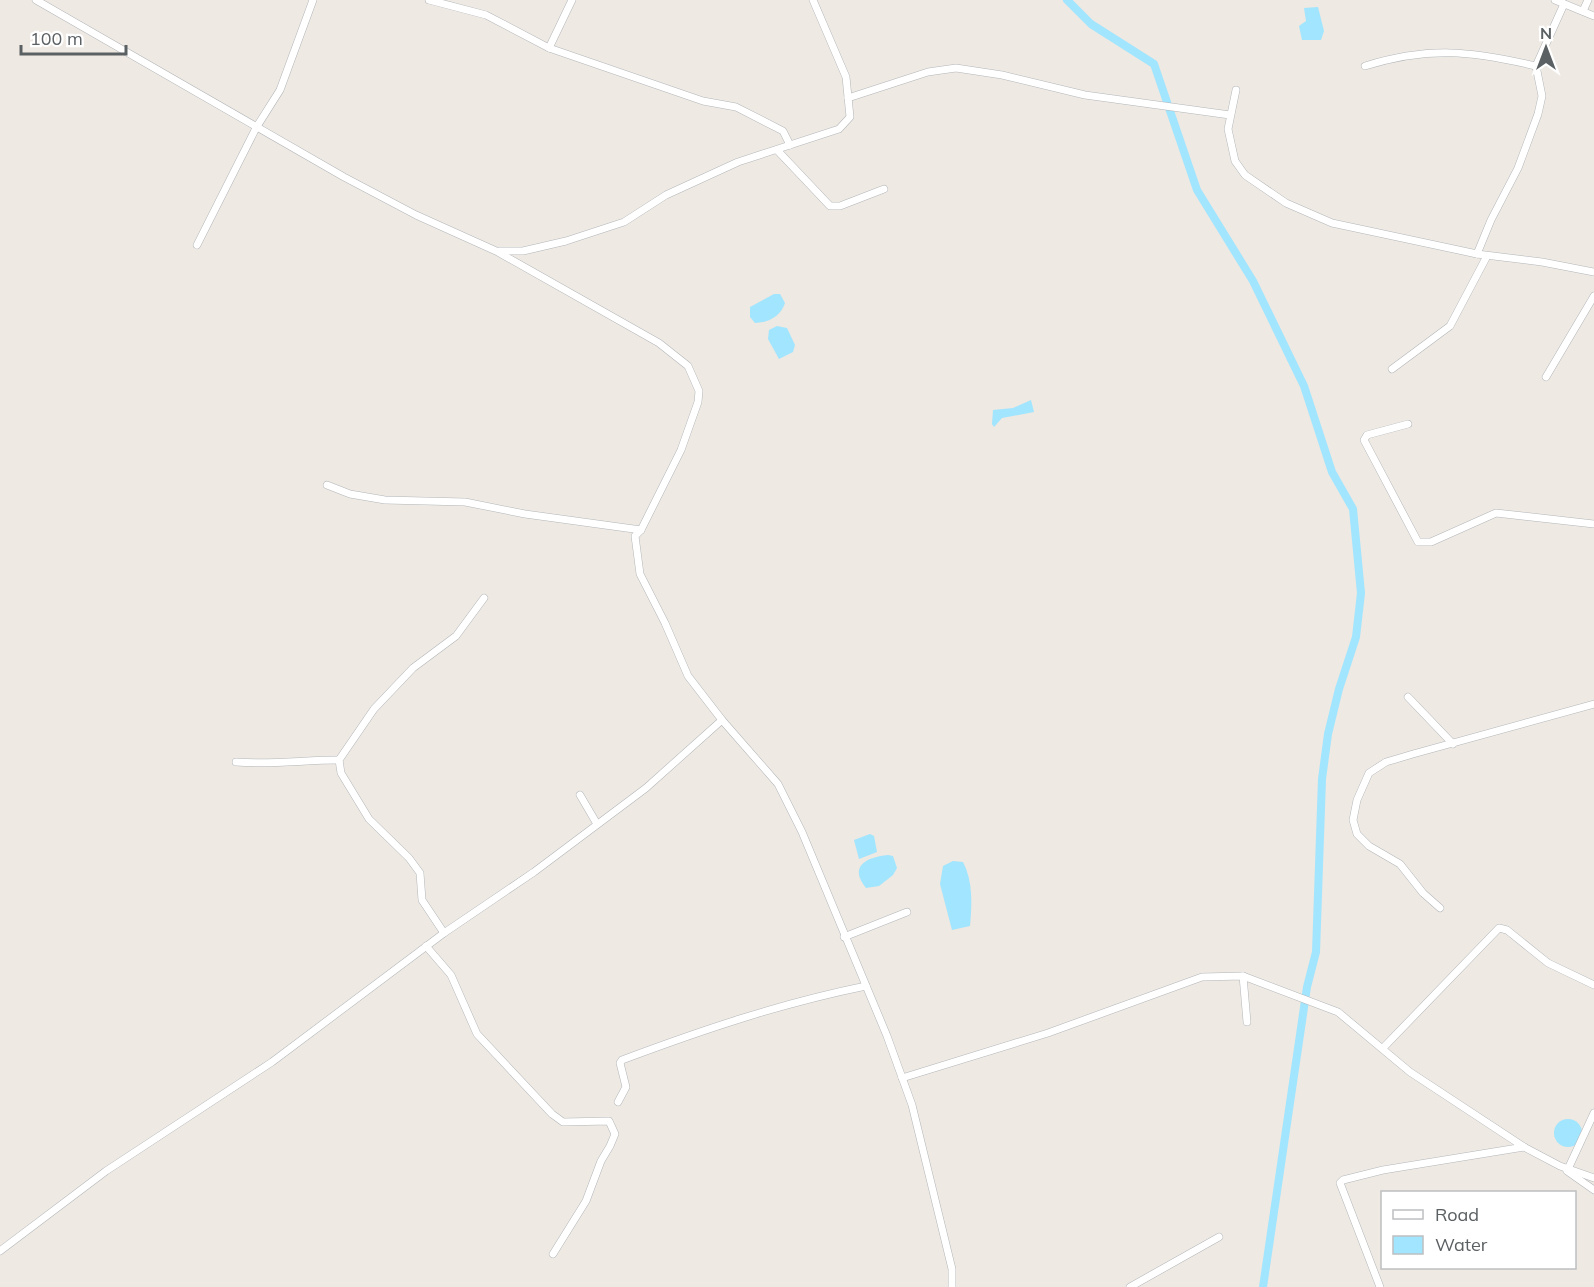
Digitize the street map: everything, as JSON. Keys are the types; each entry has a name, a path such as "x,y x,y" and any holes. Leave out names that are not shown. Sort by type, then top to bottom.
{"street":[{"path":"36,0 256,128 416,215 496,251 659,344 688,366 696,382 698,402 681,450 641,530 635,536 640,574 688,676 722,720 778,784 802,832 866,986 912,1105 952,1269 952,1287"},
{"path":"197,244 256,128 280,90 314,0"},
{"path":"429,0 486,15 549,48 703,101 736,107 783,131 790,145"},
{"path":"549,48 572,0"},
{"path":"496,251 523,250 566,241 624,222 666,195 738,162 839,129 850,117 846,77 813,0"},
{"path":"1555,0 1594,16"},
{"path":"1583,11 1588,0"},
{"path":"1478,254 1491,220 1518,168 1538,114 1542,96 1536,66 1564,4"},
{"path":"1365,66 1404,54 1429,52 1485,54 1536,66"},
{"path":"848,98 928,72 957,68 1002,75 1085,95 1230,115"},
{"path":"1236,90 1228,129 1235,161 1245,175 1286,203 1332,223 1487,256 1542,262 1594,272"},
{"path":"777,150 830,206 840,206 884,189"},
{"path":"1392,369 1450,326 1487,256"},
{"path":"1546,377 1594,296"},
{"path":"1408,424 1367,435 1364,440 1419,542 1431,542 1496,513 1594,524"},
{"path":"327,485 350,494 385,500 465,502 525,514 641,530"},
{"path":"444,933 423,900 420,873 409,858 369,819 341,773 339,760 374,709 413,668 456,636 484,598"},
{"path":"1408,697 1453,744"},
{"path":"1440,908 1423,893 1400,864 1369,846 1357,834 1353,820 1354,809 1369,772 1386,762 1594,704"},
{"path":"0,1251 105,1171 281,1055 426,946 534,872 646,788 722,720"},
{"path":"236,762 263,764 293,760 339,760"},
{"path":"580,795 597,824"},
{"path":"844,937 906,912"},
{"path":"1383,1048 1499,928 1507,930 1548,963 1594,985"},
{"path":"426,946 451,975 477,1034 552,1114 563,1122 609,1121 613,1126 615,1134 601,1161 586,1201 553,1254"},
{"path":"902,1078 1048,1033 1202,977 1243,976 1338,1012 1410,1072 1524,1148 1560,1166 1594,1178"},
{"path":"1243,976 1247,1022"},
{"path":"618,1101 626,1087 620,1063 622,1060 712,1027 817,996 866,986"},
{"path":"1568,1169 1594,1113"},
{"path":"1380,1287 1340,1183 1342,1180 1383,1170 1524,1148"},
{"path":"1560,1166 1594,1190"},
{"path":"1130,1287 1219,1237"}],"water":[{"path":"1318,7 1324,31 1321,40 1302,40 1299,26 1306,21 1304,8"},
{"path":"774,294 780,294 785,303 783,308 773,318 755,323 750,317 750,307"},
{"path":"777,326 787,328 795,345 793,352 779,359 768,339 769,330"},
{"path":"1031,400 1034,412 1002,418 994,427 992,424 993,410 1013,408"},
{"path":"870,834 874,836 877,852 859,859 854,840"},
{"path":"893,856 897,868 893,875 879,886 866,888 859,874 862,864 873,858"},
{"path":"953,861 963,862 969,877 971,901 970,926 952,930 940,884 943,866"},
{"path":"1568,1119 1578,1123 1582,1133 1578,1143 1568,1147 1558,1143 1554,1133 1558,1123"}],"waterway":[{"path":"1067,0 1091,24 1154,64 1197,190 1253,281 1304,386 1332,472 1353,509 1361,593 1356,637 1339,689 1328,734 1322,779 1316,952 1307,987 1263,1287"}]}
